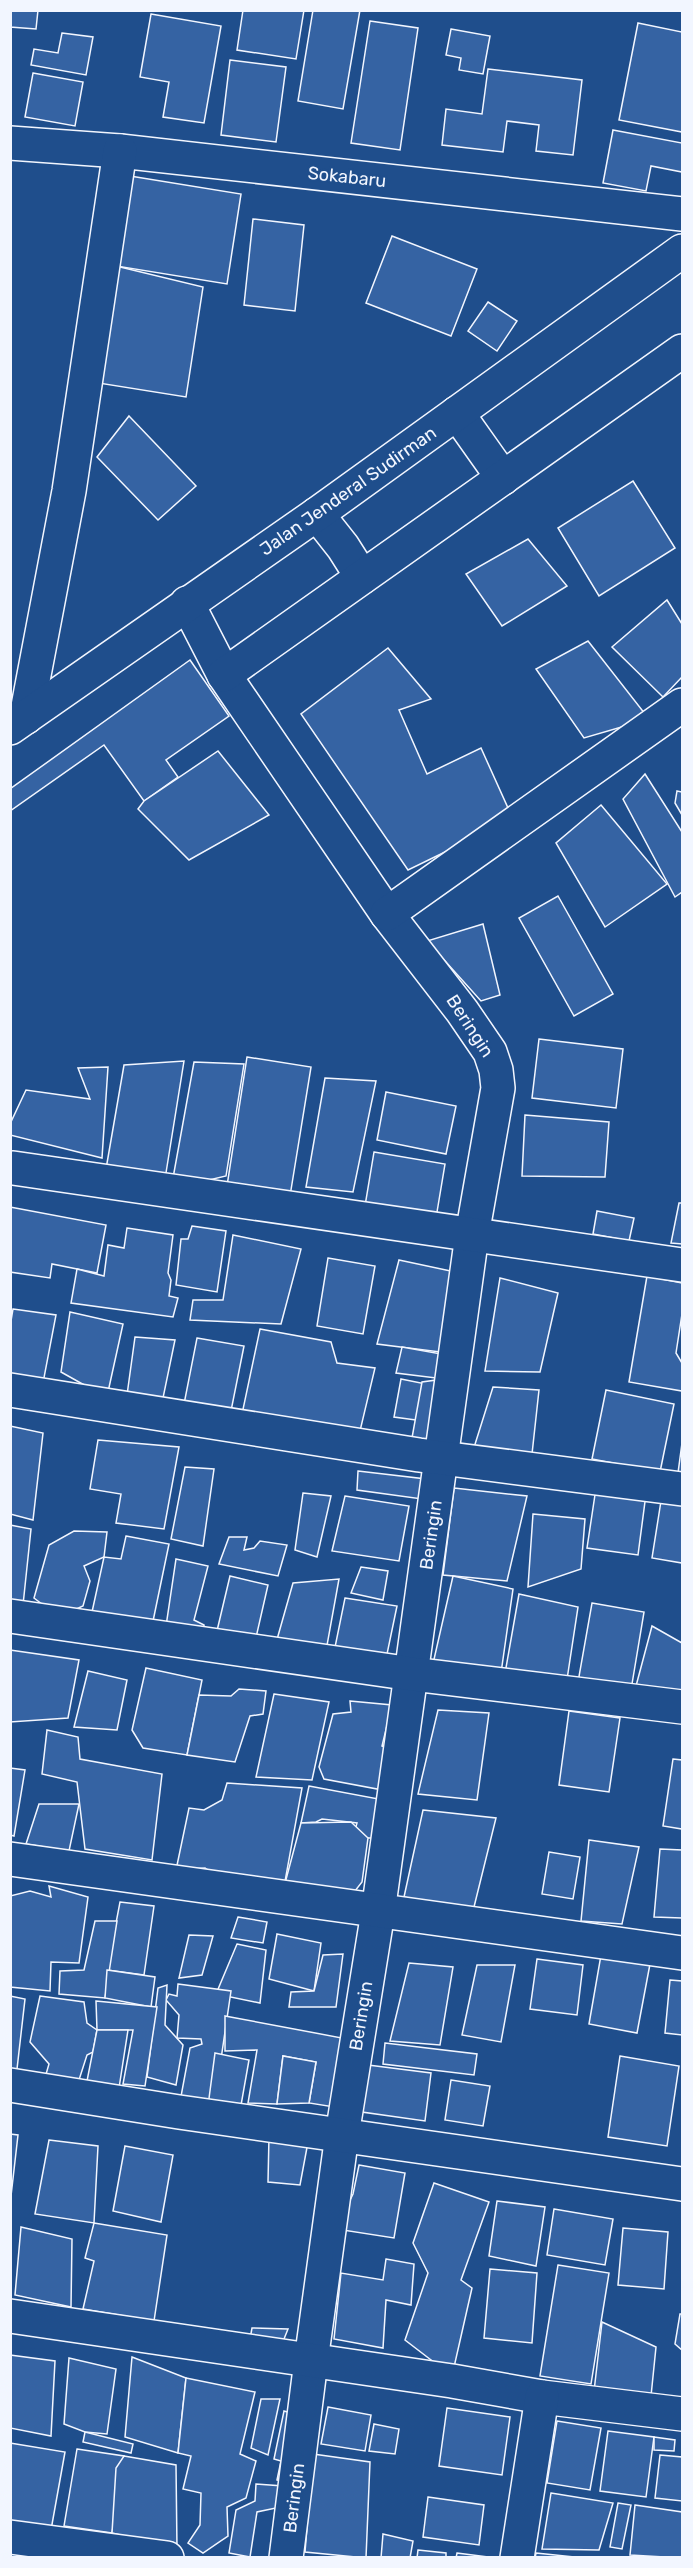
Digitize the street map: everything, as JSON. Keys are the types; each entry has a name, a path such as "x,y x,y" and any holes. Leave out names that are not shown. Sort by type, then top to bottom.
{"street":[{"name":"Sokabaru","path":"10,142 682,214"},
{"path":"18,722 69,491 120,152"},
{"name":"Jalan Jenderal Sudirman","path":"18,722 317,514 682,251"},
{"path":"224,675 682,351"},
{"path":"457,413 503,477"},
{"path":"317,514 343,547 362,577"},
{"name":"Beringin","path":"187,603 224,675 387,914 462,1011 490,1052 496,1070 498,1088 472,1235 378,1912 342,2135 286,2558"},
{"path":"387,914 682,705"},
{"path":"14,1168 682,1265"},
{"path":"10,1390 419,1455 442,1456 682,1489"},
{"path":"10,1616 412,1674 682,1707"},
{"path":"10,1859 682,1953"},
{"path":"10,2085 682,2184"},
{"path":"10,2316 452,2381 542,2397 682,2414"},
{"path":"517,2558 542,2397"},
{"path":"10,2537 55,2549 167,2558"}],"building":[{"path":"10,10 38,10 36,29 10,27"},
{"path":"243,10 304,10 296,59 237,50"},
{"path":"313,10 360,10 343,109 298,101"},
{"path":"151,14 221,26 204,123 163,117 169,82 140,77"},
{"path":"370,21 418,28 400,150 351,143"},
{"path":"638,23 682,32 682,132 619,120"},
{"path":"451,29 490,36 483,74 459,70 461,58 446,55"},
{"path":"62,33 93,37 86,75 31,65 34,49 58,53"},
{"path":"230,60 286,67 276,142 221,135"},
{"path":"488,69 582,80 573,155 536,151 539,125 507,121 503,152 442,145 446,109 482,114"},
{"path":"33,73 83,82 75,126 25,117"},
{"path":"613,130 682,143 682,172 651,166 646,191 603,183"},
{"path":"130,176 241,194 227,284 116,266"},
{"path":"253,219 304,225 295,311 244,305"},
{"path":"392,236 477,269 451,336 366,303"},
{"path":"116,266 203,287 186,397 92,382"},
{"path":"488,302 517,321 497,351 468,331"},
{"path":"129,416 196,486 158,520 97,457"},
{"path":"633,481 675,548 599,596 558,528"},
{"path":"528,539 567,586 502,626 466,574"},
{"path":"667,600 682,624 682,677 663,697 612,647"},
{"path":"588,641 649,719 584,738 536,669"},
{"path":"388,648 431,699 399,710 427,774 481,748 513,819 408,870 301,714"},
{"path":"190,660 229,716 166,760 178,777 144,801 104,745 10,811 10,789"},
{"path":"218,751 269,815 189,860 138,809 144,801"},
{"path":"645,774 682,832 682,892 675,897 623,799"},
{"path":"677,791 682,792 682,815 675,803"},
{"path":"601,805 667,884 605,927 556,843"},
{"path":"558,896 613,994 574,1016 519,918"},
{"path":"483,924 500,995 481,1001 427,941"},
{"path":"539,1039 623,1049 616,1108 532,1098"},
{"path":"247,1057 311,1067 290,1196 227,1186"},
{"path":"184,1061 165,1179 106,1169 124,1065"},
{"path":"194,1062 244,1064 226,1176 171,1189"},
{"path":"108,1067 102,1158 10,1135 10,1124 26,1090 90,1099 78,1068"},
{"path":"325,1078 376,1081 353,1192 306,1187"},
{"path":"386,1092 456,1106 446,1154 377,1140"},
{"path":"525,1115 609,1122 605,1177 522,1176"},
{"path":"374,1152 445,1164 436,1218 365,1206"},
{"path":"679,1203 682,1203 682,1244 671,1243"},
{"path":"10,1207 106,1225 97,1273 52,1264 50,1278 10,1272"},
{"path":"597,1211 634,1218 629,1241 593,1234"},
{"path":"192,1226 226,1231 217,1292 176,1285 181,1239 188,1239"},
{"path":"127,1228 173,1235 168,1273 171,1280 169,1296 178,1298 173,1317 71,1303 77,1269 104,1276 108,1245 124,1248"},
{"path":"233,1235 301,1249 281,1324 190,1320 193,1300 223,1300"},
{"path":"328,1258 375,1266 363,1334 317,1326"},
{"path":"399,1260 460,1273 448,1353 377,1344"},
{"path":"647,1276 682,1283 682,1314 676,1353 682,1363 682,1391 629,1382"},
{"path":"500,1278 558,1293 540,1372 485,1371"},
{"path":"13,1309 56,1315 43,1383 10,1378 10,1327"},
{"path":"70,1312 123,1324 108,1392 86,1386 61,1372"},
{"path":"260,1329 331,1342 337,1363 375,1368 360,1431 242,1414"},
{"path":"135,1337 175,1340 163,1398 127,1395"},
{"path":"197,1338 244,1346 231,1411 184,1404"},
{"path":"402,1347 447,1355 444,1379 396,1373"},
{"path":"401,1379 431,1385 423,1421 394,1417"},
{"path":"444,1379 431,1444 410,1449 422,1382"},
{"path":"493,1387 539,1390 532,1454 471,1457"},
{"path":"606,1390 674,1404 660,1472 592,1459"},
{"path":"10,1426 43,1433 33,1520 10,1514"},
{"path":"98,1440 179,1447 164,1529 116,1523 121,1494 90,1489"},
{"path":"682,1443 682,1474 678,1473"},
{"path":"185,1467 214,1469 203,1546 171,1539"},
{"path":"358,1471 426,1479 422,1499 357,1490"},
{"path":"454,1488 527,1496 507,1581 443,1575"},
{"path":"596,1488 646,1494 638,1555 587,1548"},
{"path":"303,1493 331,1496 317,1557 295,1550"},
{"path":"345,1496 409,1506 399,1561 332,1551"},
{"path":"661,1501 682,1504 682,1563 652,1558"},
{"path":"533,1514 585,1519 581,1569 528,1587"},
{"path":"10,1525 31,1529 23,1605 10,1605"},
{"path":"74,1531 107,1532 104,1557 84,1566 90,1581 83,1606 59,1617 34,1598 49,1545"},
{"path":"126,1536 169,1544 152,1626 92,1612 104,1557 121,1559"},
{"path":"229,1537 247,1537 244,1550 254,1548 260,1541 287,1545 278,1576 219,1564"},
{"path":"176,1559 208,1566 194,1620 204,1625 203,1643 165,1633"},
{"path":"361,1567 388,1571 383,1600 351,1593"},
{"path":"230,1576 268,1585 255,1642 216,1635"},
{"path":"453,1576 513,1589 501,1673 432,1668"},
{"path":"339,1579 326,1651 276,1643 293,1583"},
{"path":"519,1594 578,1607 566,1686 504,1679"},
{"path":"345,1598 397,1606 386,1659 334,1652"},
{"path":"592,1603 644,1612 631,1690 578,1682"},
{"path":"652,1626 682,1643 682,1699 636,1686"},
{"path":"10,1650 79,1660 68,1718 10,1722"},
{"path":"146,1668 202,1680 187,1755 143,1748 132,1730"},
{"path":"88,1671 127,1680 117,1730 74,1727"},
{"path":"239,1689 266,1691 263,1714 250,1716 235,1762 187,1755 199,1695 231,1696"},
{"path":"274,1694 329,1702 312,1780 256,1777"},
{"path":"350,1701 392,1705 382,1746 395,1751 388,1791 324,1779 319,1767 333,1714 351,1712"},
{"path":"438,1710 489,1713 477,1800 418,1794"},
{"path":"569,1711 620,1718 609,1792 559,1785"},
{"path":"47,1730 78,1737 80,1759 162,1774 152,1860 85,1849 77,1782 42,1774"},
{"path":"673,1759 682,1760 682,1829 663,1826"},
{"path":"10,1768 25,1770 14,1836 10,1835"},
{"path":"227,1783 302,1788 284,1887 215,1875 205,1868 176,1870 189,1808 204,1810 222,1800"},
{"path":"309,1786 384,1800 376,1838 353,1838 357,1823 322,1819 316,1822 301,1823"},
{"path":"39,1804 79,1804 69,1851 26,1844"},
{"path":"423,1810 496,1818 473,1911 404,1897"},
{"path":"351,1822 368,1838 362,1882 348,1900 284,1887 301,1823"},
{"path":"589,1840 639,1847 622,1924 581,1921"},
{"path":"660,1849 682,1850 682,1918 654,1917"},
{"path":"549,1852 580,1857 573,1899 542,1894"},
{"path":"49,1886 88,1897 79,1963 51,1962 50,1991 10,1987 10,1896 30,1891 51,1897"},
{"path":"120,1902 154,1906 144,1975 107,1970"},
{"path":"238,1917 267,1922 263,1943 231,1938"},
{"path":"95,1921 117,1921 105,1998 59,1994 60,1971 84,1970"},
{"path":"277,1934 321,1943 314,1991 269,1979"},
{"path":"189,1935 213,1936 202,1975 179,1978"},
{"path":"237,1944 266,1950 260,2003 216,1994"},
{"path":"343,1954 336,2007 289,2007 291,1992 314,1991 323,1955"},
{"path":"601,1955 650,1964 637,2033 589,2024"},
{"path":"537,1959 583,1965 577,2015 530,2009"},
{"path":"409,1963 453,1967 440,2045 390,2041"},
{"path":"477,1965 515,1965 501,2042 462,2035"},
{"path":"107,1970 155,1977 151,2007 105,1998"},
{"path":"670,1980 682,1981 682,2035 665,2033"},
{"path":"178,1984 231,1991 214,2107 179,2107 190,2048 202,2044 201,2039 177,2038 179,2015 166,2000 169,1994 177,1996"},
{"path":"167,1985 165,2025 183,2045 176,2085 147,2077 158,1988"},
{"path":"10,1996 25,1999 17,2069 10,2069"},
{"path":"40,1996 84,2002 87,2023 97,2030 93,2052 87,2055 78,2083 44,2081 49,2064 30,2042"},
{"path":"96,2001 157,2007 145,2086 123,2084 133,2030 97,2030"},
{"path":"225,2016 342,2038 334,2107 309,2103 316,2062 283,2056 277,2104 248,2103 257,2050 225,2051"},
{"path":"97,2030 128,2030 119,2088 86,2086"},
{"path":"385,2043 477,2054 474,2075 383,2064"},
{"path":"215,2053 249,2060 240,2111 208,2106"},
{"path":"283,2056 316,2062 309,2103 277,2104"},
{"path":"620,2056 679,2066 667,2146 608,2137"},
{"path":"368,2065 431,2073 425,2121 362,2112"},
{"path":"451,2080 490,2086 483,2126 445,2120"},
{"path":"10,2134 18,2135 11,2196 10,2196"},
{"path":"269,2136 308,2142 300,2185 268,2182"},
{"path":"49,2140 98,2146 94,2223 35,2214"},
{"path":"125,2146 173,2155 161,2222 113,2211"},
{"path":"359,2165 405,2173 394,2238 336,2229 353,2194"},
{"path":"434,2183 489,2202 461,2280 472,2288 452,2376 405,2340 428,2273 413,2243"},
{"path":"497,2201 545,2207 536,2266 489,2256"},
{"path":"554,2209 613,2219 605,2265 547,2255"},
{"path":"94,2223 167,2235 154,2321 83,2309 94,2261 85,2258"},
{"path":"21,2227 72,2239 71,2307 15,2295"},
{"path":"623,2228 668,2232 664,2289 618,2285"},
{"path":"386,2259 414,2264 411,2305 386,2300 383,2348 334,2339 341,2273 383,2280"},
{"path":"558,2265 609,2273 591,2384 540,2376"},
{"path":"490,2269 537,2273 532,2343 484,2338"},
{"path":"680,2314 682,2314 682,2350 675,2344"},
{"path":"602,2322 656,2347 650,2406 593,2400"},
{"path":"252,2328 288,2329 282,2344 250,2339"},
{"path":"10,2355 55,2361 51,2436 10,2428"},
{"path":"132,2357 186,2378 178,2453 125,2437"},
{"path":"69,2358 116,2369 107,2434 85,2432 64,2424"},
{"path":"186,2378 255,2392 240,2454 256,2461 246,2498 227,2507 228,2536 203,2553 188,2543 200,2525 201,2493 183,2489 191,2456 178,2453"},
{"path":"261,2399 280,2399 268,2455 251,2448"},
{"path":"328,2407 371,2415 365,2451 321,2444"},
{"path":"447,2408 510,2417 502,2475 439,2466"},
{"path":"284,2411 291,2413 281,2481 277,2480 281,2461 274,2459"},
{"path":"557,2421 601,2428 590,2490 547,2483"},
{"path":"374,2424 399,2429 395,2454 369,2451"},
{"path":"608,2431 654,2437 646,2497 600,2491"},
{"path":"85,2432 133,2444 131,2453 83,2442"},
{"path":"654,2437 675,2440 674,2451 654,2450"},
{"path":"10,2443 65,2452 51,2530 10,2522"},
{"path":"77,2449 124,2456 112,2533 64,2526"},
{"path":"313,2454 370,2462 366,2558 305,2552"},
{"path":"660,2455 682,2457 682,2501 655,2498"},
{"path":"124,2456 176,2465 177,2549 112,2533 116,2468"},
{"path":"256,2484 283,2486 281,2507 257,2512 250,2557 229,2553 236,2510 255,2501"},
{"path":"551,2493 613,2503 599,2550 542,2549"},
{"path":"428,2497 484,2505 479,2545 423,2537"},
{"path":"618,2503 631,2505 622,2549 610,2547"},
{"path":"635,2505 682,2512 682,2558 630,2555"},
{"path":"383,2534 413,2541 410,2558 381,2558"},
{"path":"418,2550 446,2553 446,2558 417,2558"},
{"path":"457,2553 496,2558 456,2558"},
{"path":"536,2553 584,2558 535,2558"}]}
